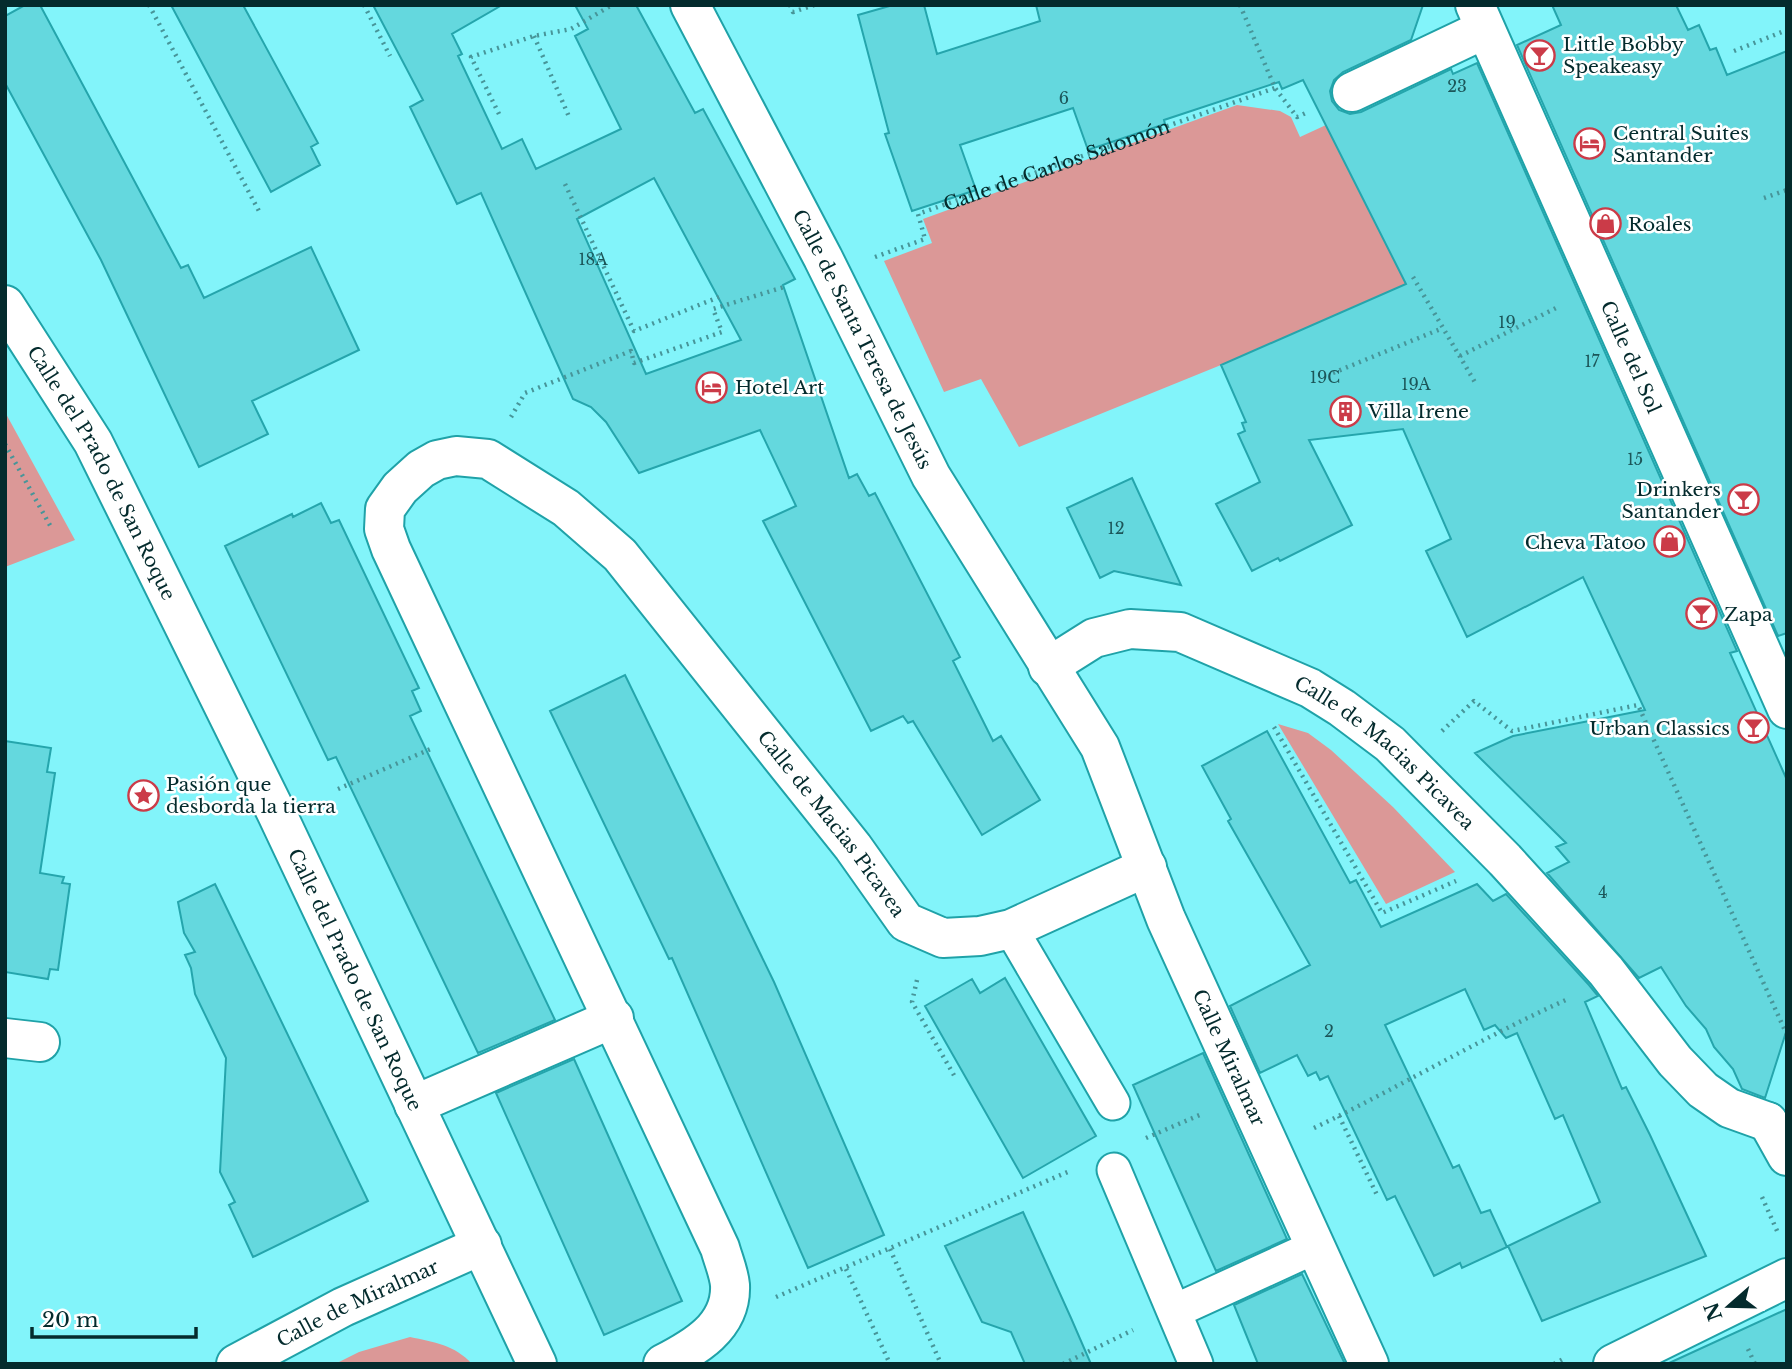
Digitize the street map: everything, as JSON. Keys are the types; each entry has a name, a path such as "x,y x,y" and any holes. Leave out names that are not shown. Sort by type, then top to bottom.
{"street":[{"name":"Calle de Santa Teresa de Jesús","path":"690,5 823,258 931,476 1048,667"},
{"path":"1352,92 1480,17"},
{"name":"Calle del Sol","path":"1480,17 1787,709"},
{"name":"Calle del Prado de San Roque","path":"5,305 93,442 277,814 537,1364"},
{"name":"Calle de Macias Picavea","path":"663,1364 714,1332 724,1311 730,1286 720,1248 384,529 385,509 400,488 421,468 437,460 456,456 488,459 566,508 620,555 845,836 906,922 943,938 979,936 1011,929 1147,867"},
{"name":"Calle de Macias Picavea","path":"1048,667 1094,638 1130,629 1180,632 1310,688 1390,744 1505,860 1606,971 1703,1090 1730,1108 1777,1119"},
{"path":"1048,667 1100,747 1147,867"},
{"name":"Calle Miralmar","path":"1147,867 1166,919 1369,1364"},
{"path":"414,1105 614,1018"},
{"path":"1777,1119 1787,1156"},
{"name":"Calle de Miralmar","path":"236,1364 342,1307 482,1245"},
{"path":"1613,1364 1787,1278"}],"lane":[{"path":"1011,929 1113,1103"},
{"path":"1114,1170 1196,1364"},
{"path":"1175,1311 1317,1246"}],"path":[{"path":"149,5 260,213"},
{"path":"364,5 390,56"},
{"path":"499,114 471,57 534,36 571,29 612,5"},
{"path":"790,5 793,12 814,5"},
{"path":"1240,5 1275,88 1297,117"},
{"path":"1734,51 1787,30"},
{"path":"534,36 570,119"},
{"name":"Calle de Carlos Salomón","path":"870,259 925,239 918,214 1275,88"},
{"path":"565,184 634,331 719,297"},
{"path":"1764,198 1787,190"},
{"path":"1413,277 1476,384"},
{"path":"525,393 631,351 634,363 722,332 713,309 788,286"},
{"path":"1460,356 1565,304"},
{"path":"1333,373 1443,328"},
{"path":"5,444 52,529"},
{"path":"1250,662 1269,717 1382,913 1464,877"},
{"path":"1474,701 1511,731 1638,705 1787,1035"},
{"path":"338,789 430,750"},
{"path":"917,978 912,1002 955,1077"},
{"path":"1272,1148 1461,1054 1498,1030 1578,995"},
{"path":"1139,1142 1207,1112"},
{"path":"1339,1116 1377,1195"},
{"path":"816,1281 1072,1170"},
{"path":"1757,1185 1781,1240"},
{"path":"890,1249 941,1364"},
{"path":"846,1269 891,1364"},
{"path":"1063,1364 1140,1327"}],"shaded area":[{"path":"1237,105 1280,111 1291,117 1300,137 1326,125 1406,284 1221,365 1019,447 981,379 944,392 884,261 932,243 923,219"},
{"path":"5,412 75,540 5,567"},
{"path":"1278,724 1308,733 1331,750 1393,807 1455,872 1386,904"},
{"path":"410,1337 451,1348 472,1364 335,1364 359,1352"}],"building":[{"path":"25,5 40,5 181,268 188,265 204,298 311,247 359,350 252,401 268,434 199,467 101,260 5,83 5,16"},
{"path":"171,5 243,5 318,143 311,147 320,165 271,192"},
{"path":"373,5 502,5 452,34 462,54 458,56 502,149 522,139 536,169 621,129 575,36 588,29 575,5 636,5 695,113 703,109 795,279 783,285 849,478 857,474 869,496 875,493 960,657 953,661 993,741 1001,736 1040,800 982,835 913,721 908,723 903,716 871,731 763,521 796,506 760,430 639,473 606,422 591,407 573,399 481,193 457,204 410,107 423,100","holes":["654,178 741,340 646,374 577,219"]},
{"path":"893,5 924,5 937,54 1040,21 1036,5 1423,5 1411,40 1343,72 1334,80 1330,91 1332,101 1339,110 1350,114 1361,112 1451,69 1453,74 1477,63 1737,651 1730,653 1787,780 1787,1029 1765,1098 1742,1089 1733,1069 1714,1047 1706,1029 1686,1006 1661,967 1639,978 1547,873 1569,862 1556,847 1566,843 1475,753 1513,736 1645,710 1583,577 1467,637 1426,551 1451,539 1403,429 1309,440 1352,525 1280,561 1278,558 1252,571 1216,504 1260,482 1238,434 1245,431 1242,423 1246,422 1221,365 1406,284 1303,80 1282,89 1279,82 1164,120 1165,124 1088,150 1073,108 960,145 976,190 912,211 885,134 889,133 858,15"},
{"path":"1552,5 1676,5 1688,30 1699,25 1710,50 1716,48 1727,75 1787,51 1787,633 1778,636 1517,45 1561,25"},
{"path":"1132,478 1181,585 1114,571 1100,578 1067,508"},
{"path":"321,503 331,523 339,520 419,688 412,691 421,711 410,716 555,1020 478,1053 336,757 328,760 225,546"},
{"path":"625,675 774,982 884,1235 808,1268 672,958 669,959 550,711"},
{"path":"1267,731 1350,883 1356,880 1381,927 1477,884 1493,901 1506,894 1589,985 1598,996 1585,1002 1622,1089 1626,1087 1706,1256 1542,1321 1508,1246 1600,1202 1563,1115 1555,1119 1517,1033 1506,1038 1495,1025 1484,1030 1465,989 1385,1025 1453,1168 1459,1165 1481,1213 1490,1210 1507,1247 1462,1268 1460,1263 1434,1276 1395,1196 1387,1200 1328,1076 1320,1080 1316,1072 1308,1076 1297,1055 1260,1073 1230,1006 1310,965 1228,821 1231,819 1202,766"},
{"path":"5,741 51,748 47,772 55,773 40,873 64,877 62,883 70,884 58,970 50,969 48,979 5,972"},
{"path":"215,884 368,1201 253,1257 229,1205 235,1202 220,1172 226,1058 195,994 191,968 185,955 195,952 184,933 178,902"},
{"path":"1005,978 1096,1136 1023,1178 925,1006 972,979 980,993"},
{"path":"1203,1053 1287,1239 1216,1271 1133,1085"},
{"path":"574,1059 682,1301 604,1335 496,1093"},
{"path":"1023,1212 1091,1364 1025,1364 1011,1332 982,1322 945,1246"},
{"path":"1302,1274 1345,1364 1258,1364 1234,1305"},
{"path":"1787,1309 1787,1364 1667,1364"}],"place":[{"name":"Little Bobby Speakeasy","path":"1540,55"},
{"name":"Central Suites Santander","path":"1590,144"},
{"name":"Roales","path":"1605,224"},
{"name":"Hotel Art","path":"712,387"},
{"name":"Villa Irene","path":"1345,411"},
{"name":"Drinkers Santander","path":"1744,500"},
{"name":"Cheva Tatoo","path":"1669,542"},
{"name":"Zapa","path":"1701,614"},
{"name":"Urban Classics","path":"1753,728"},
{"name":"Pasión que desborda la tierra","path":"143,795"}]}
